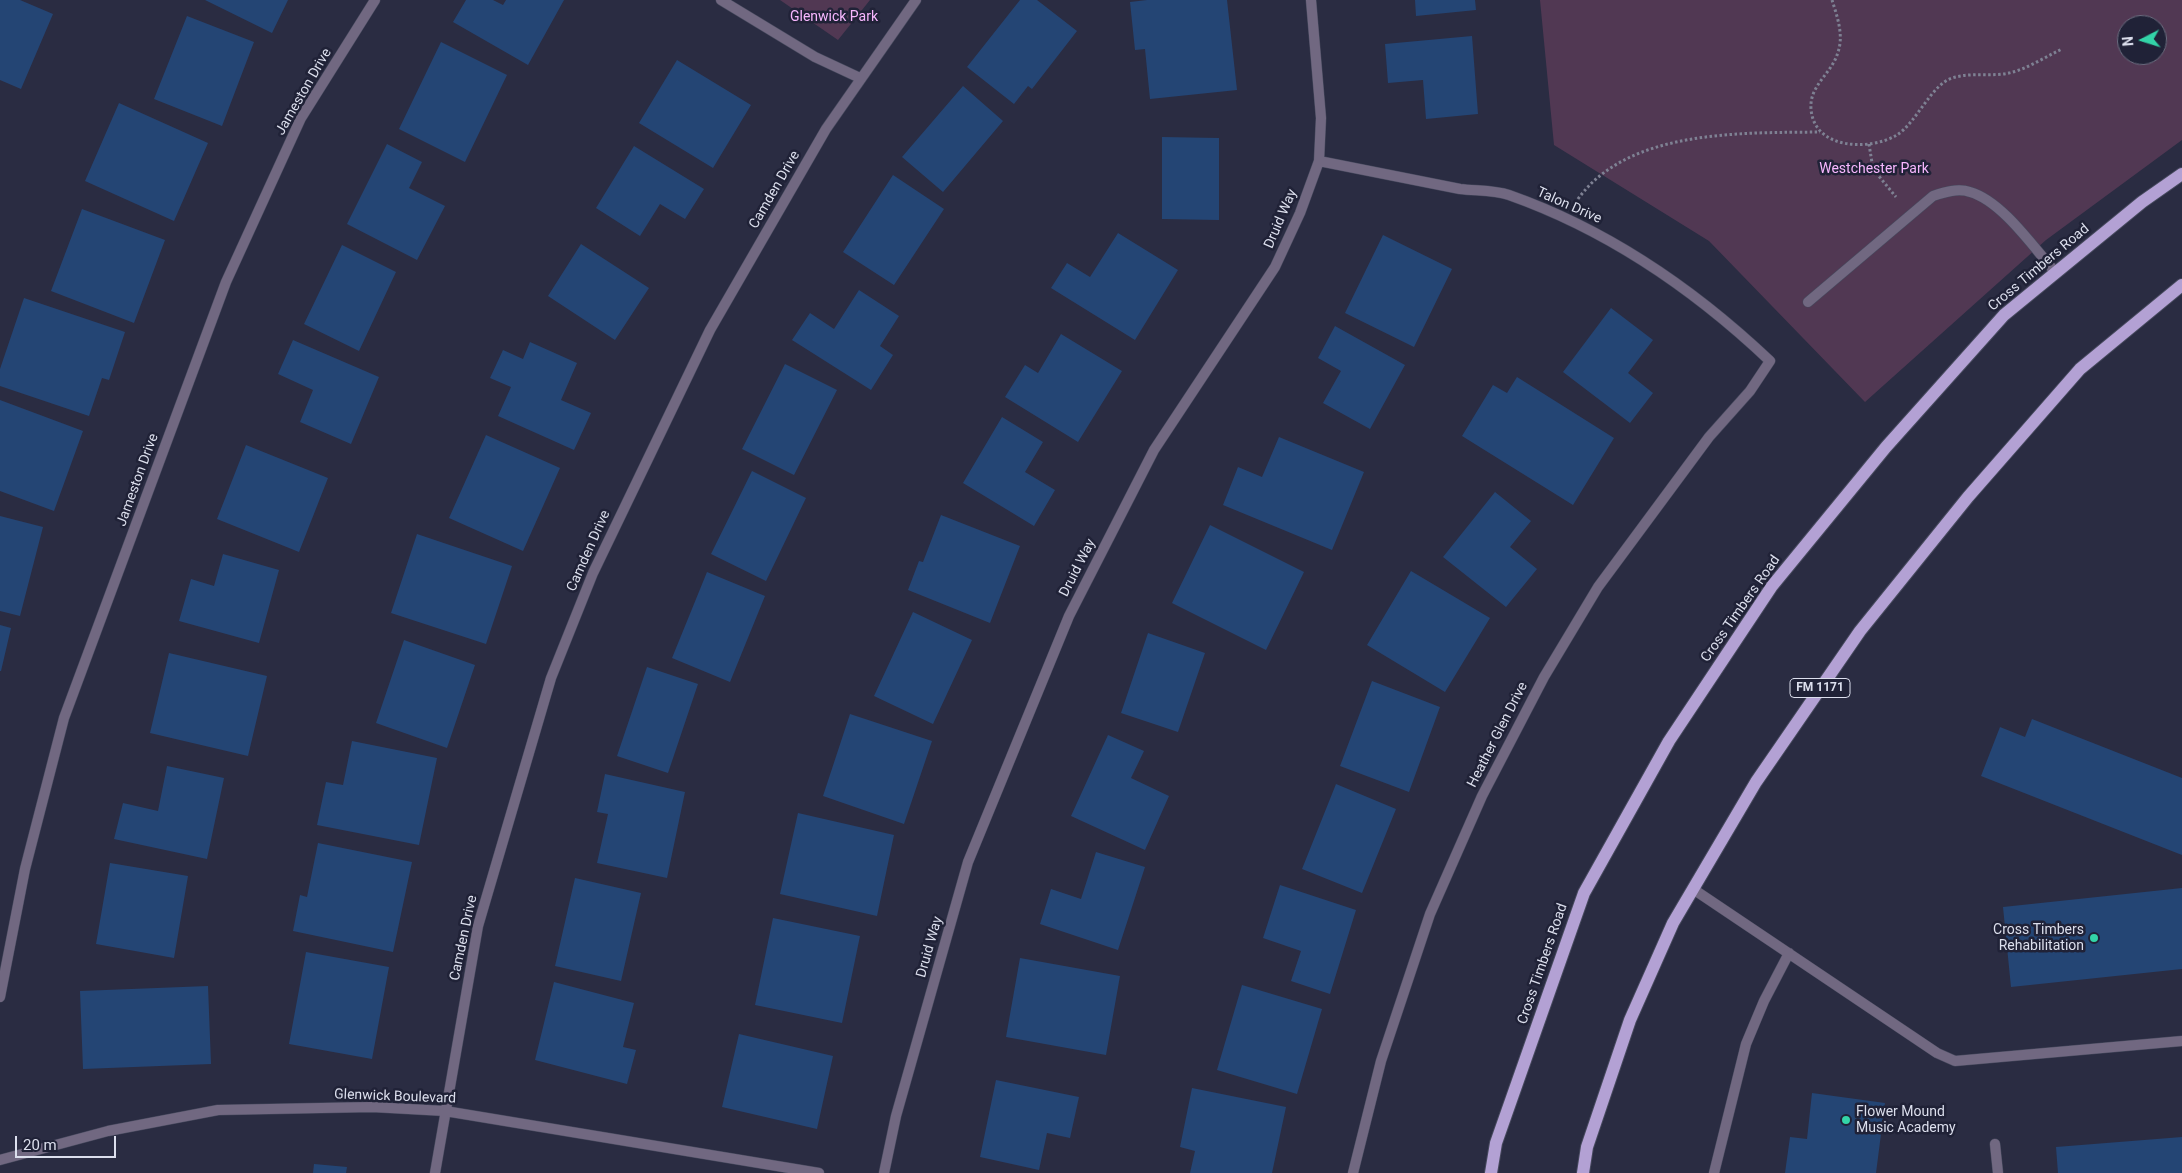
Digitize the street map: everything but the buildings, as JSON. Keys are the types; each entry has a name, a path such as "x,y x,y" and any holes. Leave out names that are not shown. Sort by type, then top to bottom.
{"main road":[{"name":"Cross Timbers Road","path":"1491,1173 1496,1144 1584,893 1670,741 1778,578 1886,448 2004,315 2142,202 2182,174"},
{"name":"FM 1171","path":"1582,1173 1587,1147 1630,1020 1673,923 1756,782 1860,631 1968,497 2080,369 2182,285"}],"street":[{"name":"Jameston Drive","path":"0,997 25,869 64,718 222,292 301,118 375,0"},
{"path":"721,0 816,57 860,78"},
{"name":"Camden Drive","path":"435,1173 478,926 551,678 589,582 710,330 826,129 916,0"},
{"name":"Druid Way","path":"884,1173 896,1116 968,862 1069,616 1154,450 1275,267 1300,213 1319,161 1321,118 1311,0"},
{"name":"Talon Drive","path":"1319,161 1462,189 1507,194 1607,238 1660,271 1733,326 1770,361"},
{"path":"1808,302 1910,214 1933,196 1951,190 1969,191 1986,198 1999,209 2056,273"},
{"name":"Heather Glen Drive","path":"1353,1173 1381,1061 1430,914 1482,796 1544,676 1598,586 1709,438 1750,391 1770,361"},
{"path":"1693,889 1937,1053 1955,1061 2182,1041"},
{"path":"1714,1173 1746,1044 1764,1000 1789,953"},
{"name":"Glenwick Boulevard","path":"0,1160 108,1131 218,1110 372,1107 445,1111 819,1173"},
{"path":"1995,1144 1998,1173"}],"path":[{"path":"1832,0 1839,24 1838,53 1825,76 1816,85 1811,109 1813,122 1820,132 1830,140 1862,145 1881,143 1898,134 1912,121 1936,90 1951,78 2010,73 2062,49"},
{"path":"1563,219 1590,182 1626,157 1680,142 1755,133 1820,132"},
{"path":"1869,144 1873,169 1910,214"}],"green space":[{"name":"Glenwick Park","path":"780,0 870,0 838,40"},
{"name":"Westchester Park","path":"1540,0 2182,0 2182,140 2046,240 1865,402 1709,241 1554,145"}],"place":[{"name":"Cross Timbers Rehabilitation","path":"2094,938"},
{"name":"Flower Mound Music Academy","path":"1846,1120"}]}
